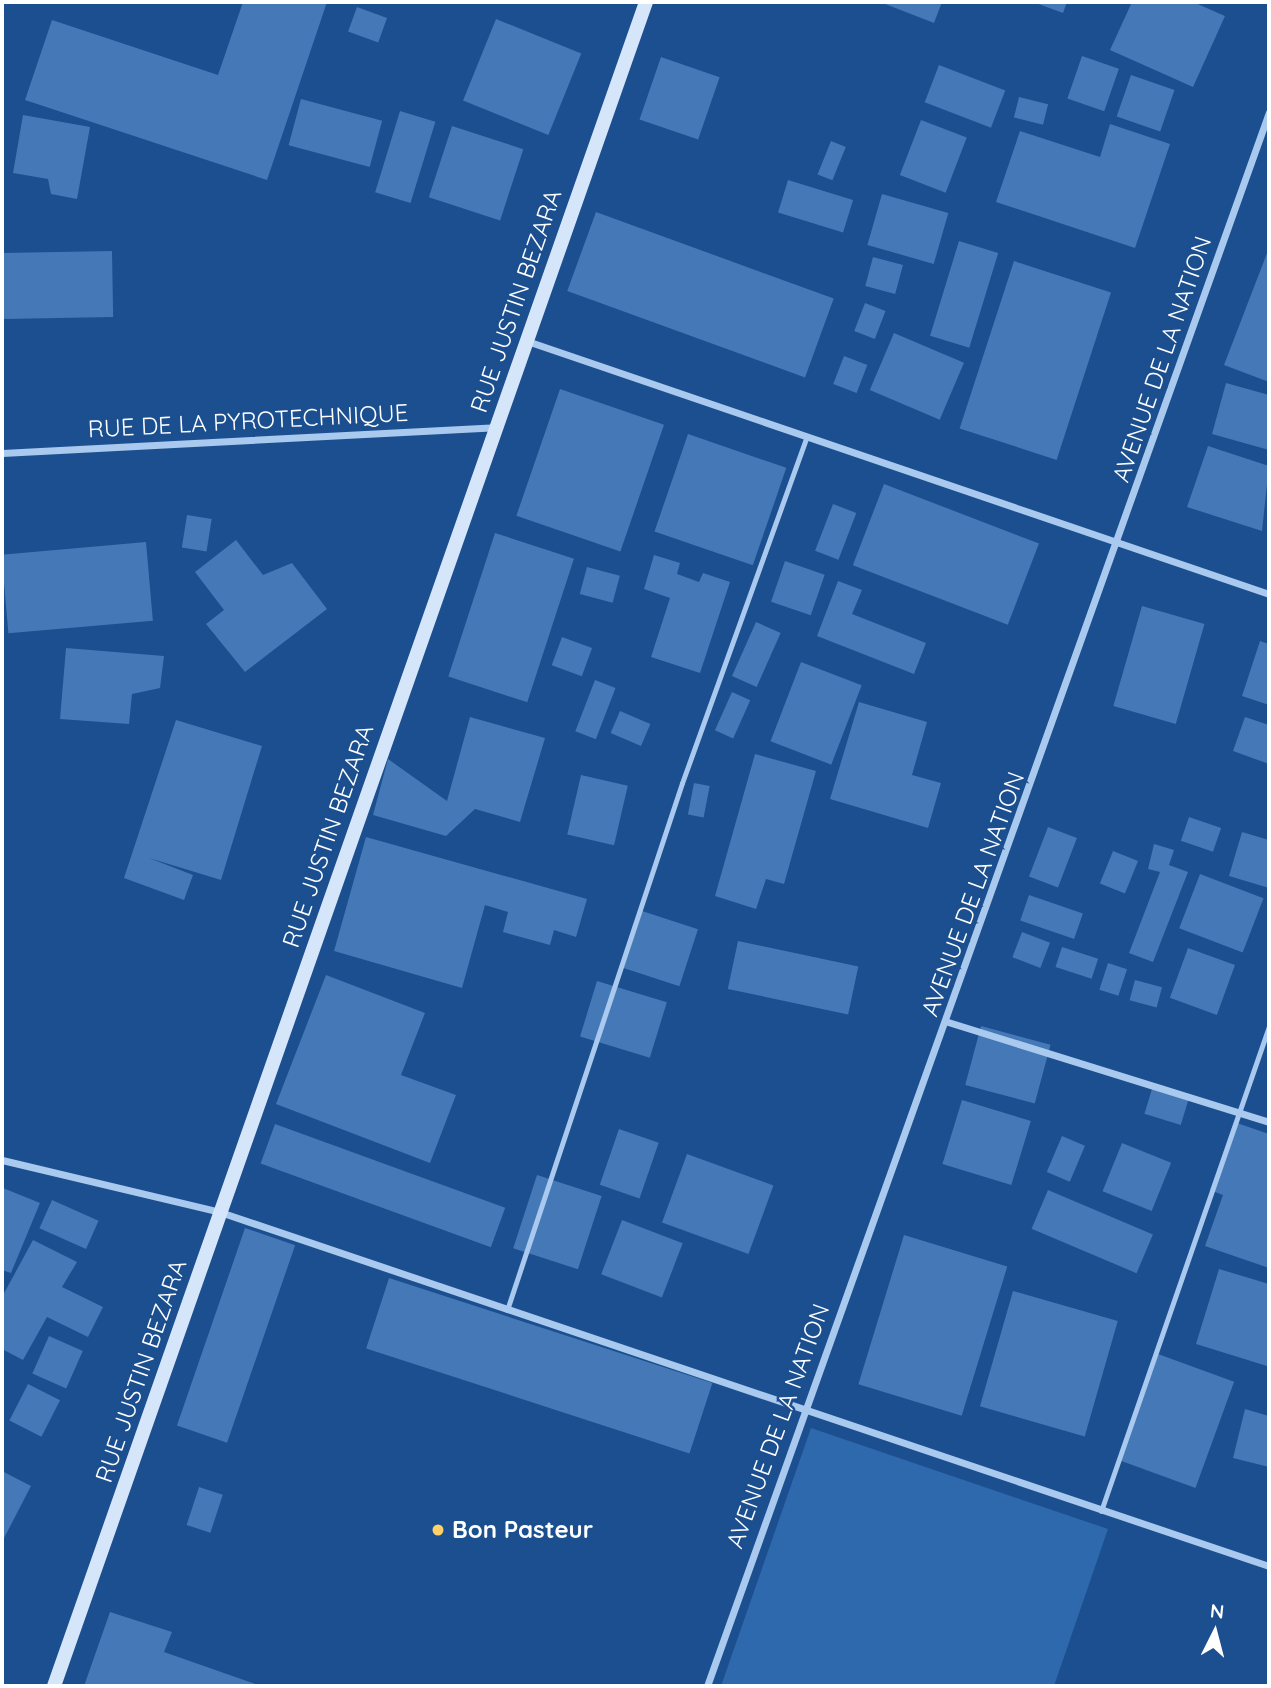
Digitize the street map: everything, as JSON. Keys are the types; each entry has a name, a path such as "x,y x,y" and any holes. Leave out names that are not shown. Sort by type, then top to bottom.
{"main road":[{"name":"RUE JUSTIN BEZARA","path":"54,1686 646,2"}],"street":[{"name":"AVENUE DE LA NATION","path":"707,1686 801,1413 948,1022 1269,112"},
{"path":"527,341 806,439 1269,594"},
{"name":"RUE DE LA PYROTECHNIQUE","path":"2,453 496,427"},
{"path":"948,1022 1269,1122"},
{"path":"2,1160 220,1212 801,1413 1269,1566"}],"lane":[{"path":"507,1311 678,796 806,439"},
{"path":"1101,1511 1269,1026"}],"shaded area":[{"path":"811,1428 1108,1529 1054,1686 721,1686"}],"building":[{"path":"243,2 327,2 267,180 25,100 52,20 218,75"},
{"path":"880,2 942,2 934,23"},
{"path":"1033,2 1067,2 1063,13"},
{"path":"1132,2 1193,2 1225,16 1193,87 1110,50"},
{"path":"357,7 387,18 378,42 348,31"},
{"path":"496,19 581,53 548,135 463,101"},
{"path":"1082,56 1119,69 1104,111 1067,99"},
{"path":"661,57 720,77 698,140 640,119"},
{"path":"939,65 1005,90 991,128 925,102"},
{"path":"1131,75 1174,90 1160,132 1117,117"},
{"path":"1019,97 1048,104 1043,125 1014,117"},
{"path":"301,99 382,121 370,167 289,145"},
{"path":"400,111 435,122 411,203 375,192"},
{"path":"23,115 90,127 77,199 51,194 48,179 13,173"},
{"path":"921,120 967,138 946,193 900,175"},
{"path":"1110,124 1170,144 1135,248 996,202 1020,131 1100,157"},
{"path":"452,126 523,149 500,221 429,197"},
{"path":"831,141 846,147 832,180 818,174"},
{"path":"788,180 853,200 843,232 778,213"},
{"path":"882,194 948,213 934,264 867,245"},
{"path":"596,212 834,299 805,377 567,291"},
{"path":"959,241 998,253 969,348 930,336"},
{"path":"1269,248 1269,382 1224,365"},
{"path":"112,251 113,317 3,319 2,253"},
{"path":"873,257 903,265 895,294 865,286"},
{"path":"1014,261 1111,293 1057,460 960,428"},
{"path":"865,303 886,311 875,339 854,331"},
{"path":"894,333 964,363 940,420 870,390"},
{"path":"844,356 867,365 857,393 833,384"},
{"path":"1226,383 1269,395 1269,450 1212,434"},
{"path":"560,389 664,425 620,552 516,516"},
{"path":"688,434 786,468 753,565 654,531"},
{"path":"1208,446 1269,466 1262,531 1187,507"},
{"path":"884,484 1039,543 1008,625 853,565"},
{"path":"833,504 856,513 838,560 815,551"},
{"path":"187,515 212,519 207,552 182,548"},
{"path":"495,533 574,559 527,702 448,677"},
{"path":"236,540 263,575 292,563 327,609 245,672 206,624 224,610 195,572"},
{"path":"146,542 153,621 8,633 2,555"},
{"path":"654,555 680,563 677,574 699,582 703,573 730,582 700,673 651,657 670,598 644,589"},
{"path":"785,561 825,575 811,615 771,602"},
{"path":"587,567 620,576 613,603 580,594"},
{"path":"838,581 862,590 852,614 926,643 914,674 817,636"},
{"path":"1142,606 1204,624 1176,724 1113,706"},
{"path":"756,622 781,633 757,687 732,676"},
{"path":"562,637 592,648 582,676 552,665"},
{"path":"1260,641 1269,644 1269,705 1242,696"},
{"path":"66,648 164,656 160,688 132,694 129,724 60,719"},
{"path":"801,662 862,685 831,765 771,741"},
{"path":"595,680 616,688 596,739 575,731"},
{"path":"732,692 750,700 733,739 715,730"},
{"path":"859,702 927,722 912,775 941,783 928,828 830,799"},
{"path":"620,711 650,724 641,746 611,733"},
{"path":"470,717 545,738 520,822 475,809 446,836 373,815 388,759 447,801"},
{"path":"1245,717 1269,725 1269,764 1233,751"},
{"path":"176,720 262,746 221,880 149,858 193,875 184,900 124,878"},
{"path":"755,754 816,771 784,884 766,879 756,909 715,896"},
{"path":"581,775 628,786 614,845 567,834"},
{"path":"694,783 710,786 704,817 688,814"},
{"path":"1189,817 1221,828 1213,852 1181,841"},
{"path":"1048,827 1077,838 1058,888 1029,876"},
{"path":"1242,832 1269,840 1269,888 1229,876"},
{"path":"366,837 587,899 576,937 554,930 550,945 503,932 508,912 485,905 462,988 334,951"},
{"path":"1154,844 1174,850 1169,865 1188,872 1153,962 1129,953 1160,872 1148,869"},
{"path":"1113,851 1138,861 1125,894 1100,883"},
{"path":"1200,874 1263,898 1243,953 1179,928"},
{"path":"1029,895 1083,914 1074,939 1020,921"},
{"path":"639,910 698,929 679,986 620,967"},
{"path":"1022,932 1050,943 1040,968 1012,957"},
{"path":"738,941 858,967 848,1015 728,989"},
{"path":"1062,947 1098,959 1092,979 1056,967"},
{"path":"1188,948 1235,965 1217,1015 1170,998"},
{"path":"1108,963 1127,969 1118,996 1099,990"},
{"path":"326,975 425,1013 401,1075 456,1095 430,1163 276,1104"},
{"path":"1135,980 1162,987 1157,1008 1130,1000"},
{"path":"597,981 667,1002 650,1058 580,1036"},
{"path":"981,1026 1051,1045 1035,1104 965,1085"},
{"path":"1152,1089 1188,1100 1181,1125 1144,1114"},
{"path":"962,1100 1031,1121 1011,1185 942,1164"},
{"path":"1234,1122 1269,1134 1269,1268 1205,1246 1223,1195 1210,1190"},
{"path":"275,1124 505,1208 491,1247 261,1163"},
{"path":"619,1129 659,1143 640,1198 600,1185"},
{"path":"1062,1136 1085,1146 1070,1182 1047,1172"},
{"path":"1122,1143 1171,1163 1152,1211 1103,1191"},
{"path":"687,1154 773,1185 748,1254 662,1223"},
{"path":"537,1175 602,1196 578,1269 513,1248"},
{"path":"3,1188 40,1203 11,1273 2,1270"},
{"path":"1048,1190 1153,1235 1137,1273 1032,1229"},
{"path":"52,1200 99,1221 86,1249 39,1228"},
{"path":"622,1220 683,1243 662,1297 601,1274"},
{"path":"245,1228 295,1245 227,1443 177,1426"},
{"path":"904,1235 1007,1267 962,1416 858,1384"},
{"path":"33,1240 77,1262 62,1287 103,1307 88,1337 47,1317 23,1360 2,1349 2,1297"},
{"path":"1219,1269 1269,1284 1267,1366 1196,1344"},
{"path":"389,1278 712,1383 689,1453 366,1348"},
{"path":"1013,1291 1118,1321 1085,1436 980,1406"},
{"path":"49,1336 83,1351 66,1389 32,1373"},
{"path":"1158,1354 1234,1382 1195,1488 1119,1460"},
{"path":"28,1384 60,1400 41,1437 9,1421"},
{"path":"1245,1409 1269,1416 1269,1467 1233,1458"},
{"path":"2,1471 31,1486 2,1542"},
{"path":"199,1487 223,1495 210,1533 187,1525"},
{"path":"110,1612 172,1632 164,1652 261,1686 84,1686"}],"place":[{"name":"Bon Pasteur","path":"438,1530"}]}
